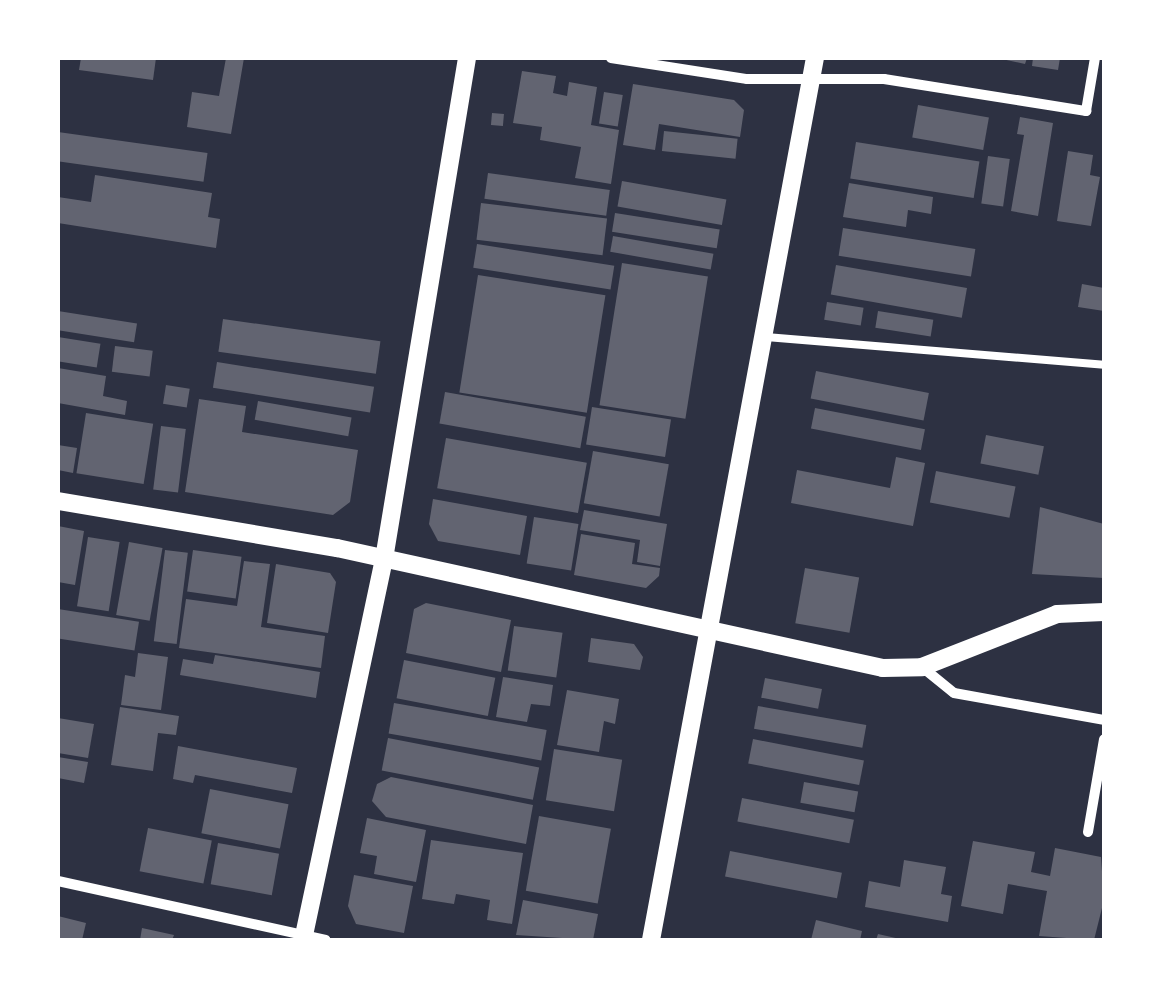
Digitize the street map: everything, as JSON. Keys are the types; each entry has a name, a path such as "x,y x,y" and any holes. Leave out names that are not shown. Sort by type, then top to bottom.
{"street":[{"path":"304,938 384,559 467,58"},
{"path":"611,58 748,79 884,78 1086,110 1095,58"},
{"path":"650,940 712,630 815,58"},
{"path":"58,501 384,559 883,668 922,667 1057,614 1104,612"},
{"path":"922,667 954,693 1104,720"},
{"path":"1088,832 1104,739"},
{"path":"58,882 326,940"}],"lane":[{"path":"766,337 1104,365"}],"building":[{"path":"81,58 156,58 153,80 79,70"},
{"path":"226,58 244,58 231,134 187,127 192,92 219,96"},
{"path":"997,58 1027,58 1025,64"},
{"path":"1033,58 1060,58 1058,70 1032,66"},
{"path":"522,71 556,76 553,93 567,96 569,82 597,87 591,125 619,130 611,184 575,178 581,147 540,140 542,127 513,123"},
{"path":"633,84 734,100 744,110 740,137 659,124 655,150 623,145"},
{"path":"604,92 623,95 618,127 599,124"},
{"path":"918,105 989,118 983,150 912,137"},
{"path":"492,113 504,114 503,126 491,125"},
{"path":"1020,117 1053,123 1038,216 1011,211 1024,135 1017,134"},
{"path":"664,131 738,139 736,159 662,151"},
{"path":"58,132 208,153 203,182 58,161"},
{"path":"856,142 979,162 974,198 850,179"},
{"path":"1068,151 1093,155 1090,175 1100,177 1091,226 1057,221"},
{"path":"988,156 1010,159 1003,207 981,204"},
{"path":"488,173 610,190 606,216 484,199"},
{"path":"95,175 212,193 208,217 220,219 216,248 58,223 58,197 91,202"},
{"path":"622,181 726,199 722,225 617,207"},
{"path":"849,183 933,197 931,214 908,210 906,227 843,217"},
{"path":"481,203 607,218 603,255 476,240"},
{"path":"615,213 720,230 717,248 612,232"},
{"path":"843,228 975,249 971,277 839,256"},
{"path":"613,236 713,254 711,269 610,252"},
{"path":"477,244 614,266 611,289 473,268"},
{"path":"622,263 708,277 685,419 599,405"},
{"path":"836,265 967,288 962,318 831,295"},
{"path":"478,275 605,295 587,413 459,393"},
{"path":"1082,284 1104,288 1104,311 1078,307"},
{"path":"827,302 864,308 861,326 824,320"},
{"path":"58,311 137,324 134,342 58,330"},
{"path":"878,311 933,320 931,337 875,328"},
{"path":"223,319 380,341 376,374 218,352"},
{"path":"58,337 100,344 97,367 58,361"},
{"path":"115,346 153,351 150,376 112,372"},
{"path":"217,362 374,387 370,413 213,388"},
{"path":"58,368 106,376 103,396 127,401 125,415 58,403"},
{"path":"816,371 929,393 924,420 811,398"},
{"path":"166,385 190,389 187,408 163,404"},
{"path":"445,392 586,417 580,448 439,424"},
{"path":"199,399 246,406 242,432 358,450 350,502 333,515 185,492"},
{"path":"258,401 352,417 348,436 255,420"},
{"path":"592,407 671,420 665,457 586,445"},
{"path":"815,408 925,429 921,450 811,429"},
{"path":"86,413 153,424 144,484 76,473"},
{"path":"161,426 186,429 178,493 153,490"},
{"path":"986,435 1044,446 1038,475 980,463"},
{"path":"446,438 587,463 578,513 437,488"},
{"path":"58,445 77,448 73,473 58,470"},
{"path":"593,451 669,464 660,517 584,503"},
{"path":"896,457 925,463 913,526 791,503 797,470 890,488"},
{"path":"936,471 1016,486 1009,518 930,502"},
{"path":"433,499 527,516 520,555 438,541 429,524"},
{"path":"1040,507 1104,524 1104,578 1032,574"},
{"path":"584,510 667,524 660,566 637,562 640,540 580,530"},
{"path":"534,517 578,524 571,570 527,563"},
{"path":"58,526 84,531 75,585 58,582"},
{"path":"581,534 635,543 632,564 660,568 659,576 646,588 574,575"},
{"path":"88,537 120,542 109,611 77,606"},
{"path":"129,542 162,548 150,621 116,615"},
{"path":"165,550 188,553 177,644 154,641"},
{"path":"193,550 242,557 236,598 187,592"},
{"path":"244,561 270,564 261,627 325,636 321,668 179,648 186,599 237,606"},
{"path":"276,564 330,573 336,582 328,633 267,623"},
{"path":"805,568 859,578 849,633 795,623"},
{"path":"426,603 511,620 501,672 406,653 414,609"},
{"path":"58,609 139,622 134,650 58,638"},
{"path":"514,626 563,633 556,677 508,671"},
{"path":"591,638 634,644 643,657 640,670 588,662"},
{"path":"138,653 168,657 161,710 121,705 125,675 135,677"},
{"path":"215,655 320,672 316,698 180,675 183,659 213,664"},
{"path":"404,660 495,678 488,716 397,698"},
{"path":"503,677 553,685 550,706 531,704 527,722 496,717"},
{"path":"765,678 822,689 818,709 761,698"},
{"path":"567,690 619,699 615,724 604,721 599,752 557,745"},
{"path":"394,703 547,730 541,760 389,734"},
{"path":"758,706 866,725 862,748 754,729"},
{"path":"120,707 179,716 176,735 158,733 153,771 111,765"},
{"path":"58,718 94,724 88,758 58,753"},
{"path":"388,738 539,767 533,800 382,770"},
{"path":"753,739 864,761 859,785 748,764"},
{"path":"178,746 297,768 292,793 195,775 193,783 173,779"},
{"path":"554,749 622,760 614,811 546,800"},
{"path":"58,757 88,762 84,783 58,778"},
{"path":"391,777 533,805 526,844 386,817 372,801 377,784"},
{"path":"804,782 858,792 855,812 800,803"},
{"path":"210,789 289,804 280,848 201,833"},
{"path":"742,798 854,820 849,843 737,822"},
{"path":"539,816 611,829 598,904 526,891"},
{"path":"367,818 426,830 416,882 374,874 377,856 360,853"},
{"path":"148,828 212,840 203,884 140,871"},
{"path":"431,840 523,853 512,924 487,920 490,900 456,894 454,904 422,899"},
{"path":"973,841 1035,852 1031,872 1050,876 1055,848 1101,857 1104,900 1094,940 1039,936 1047,891 1008,884 1003,914 961,906"},
{"path":"218,843 279,854 272,895 211,884"},
{"path":"730,851 842,873 837,898 725,877"},
{"path":"904,860 946,867 941,894 952,896 948,922 865,907 869,881 900,887"},
{"path":"354,875 413,886 404,933 356,924 348,906"},
{"path":"523,900 598,914 593,940 516,935"},
{"path":"58,916 86,923 82,940 58,940"},
{"path":"816,920 862,931 860,940 811,940"},
{"path":"142,928 174,935 172,940 140,940"},
{"path":"878,934 900,939 900,940 876,940"}]}
